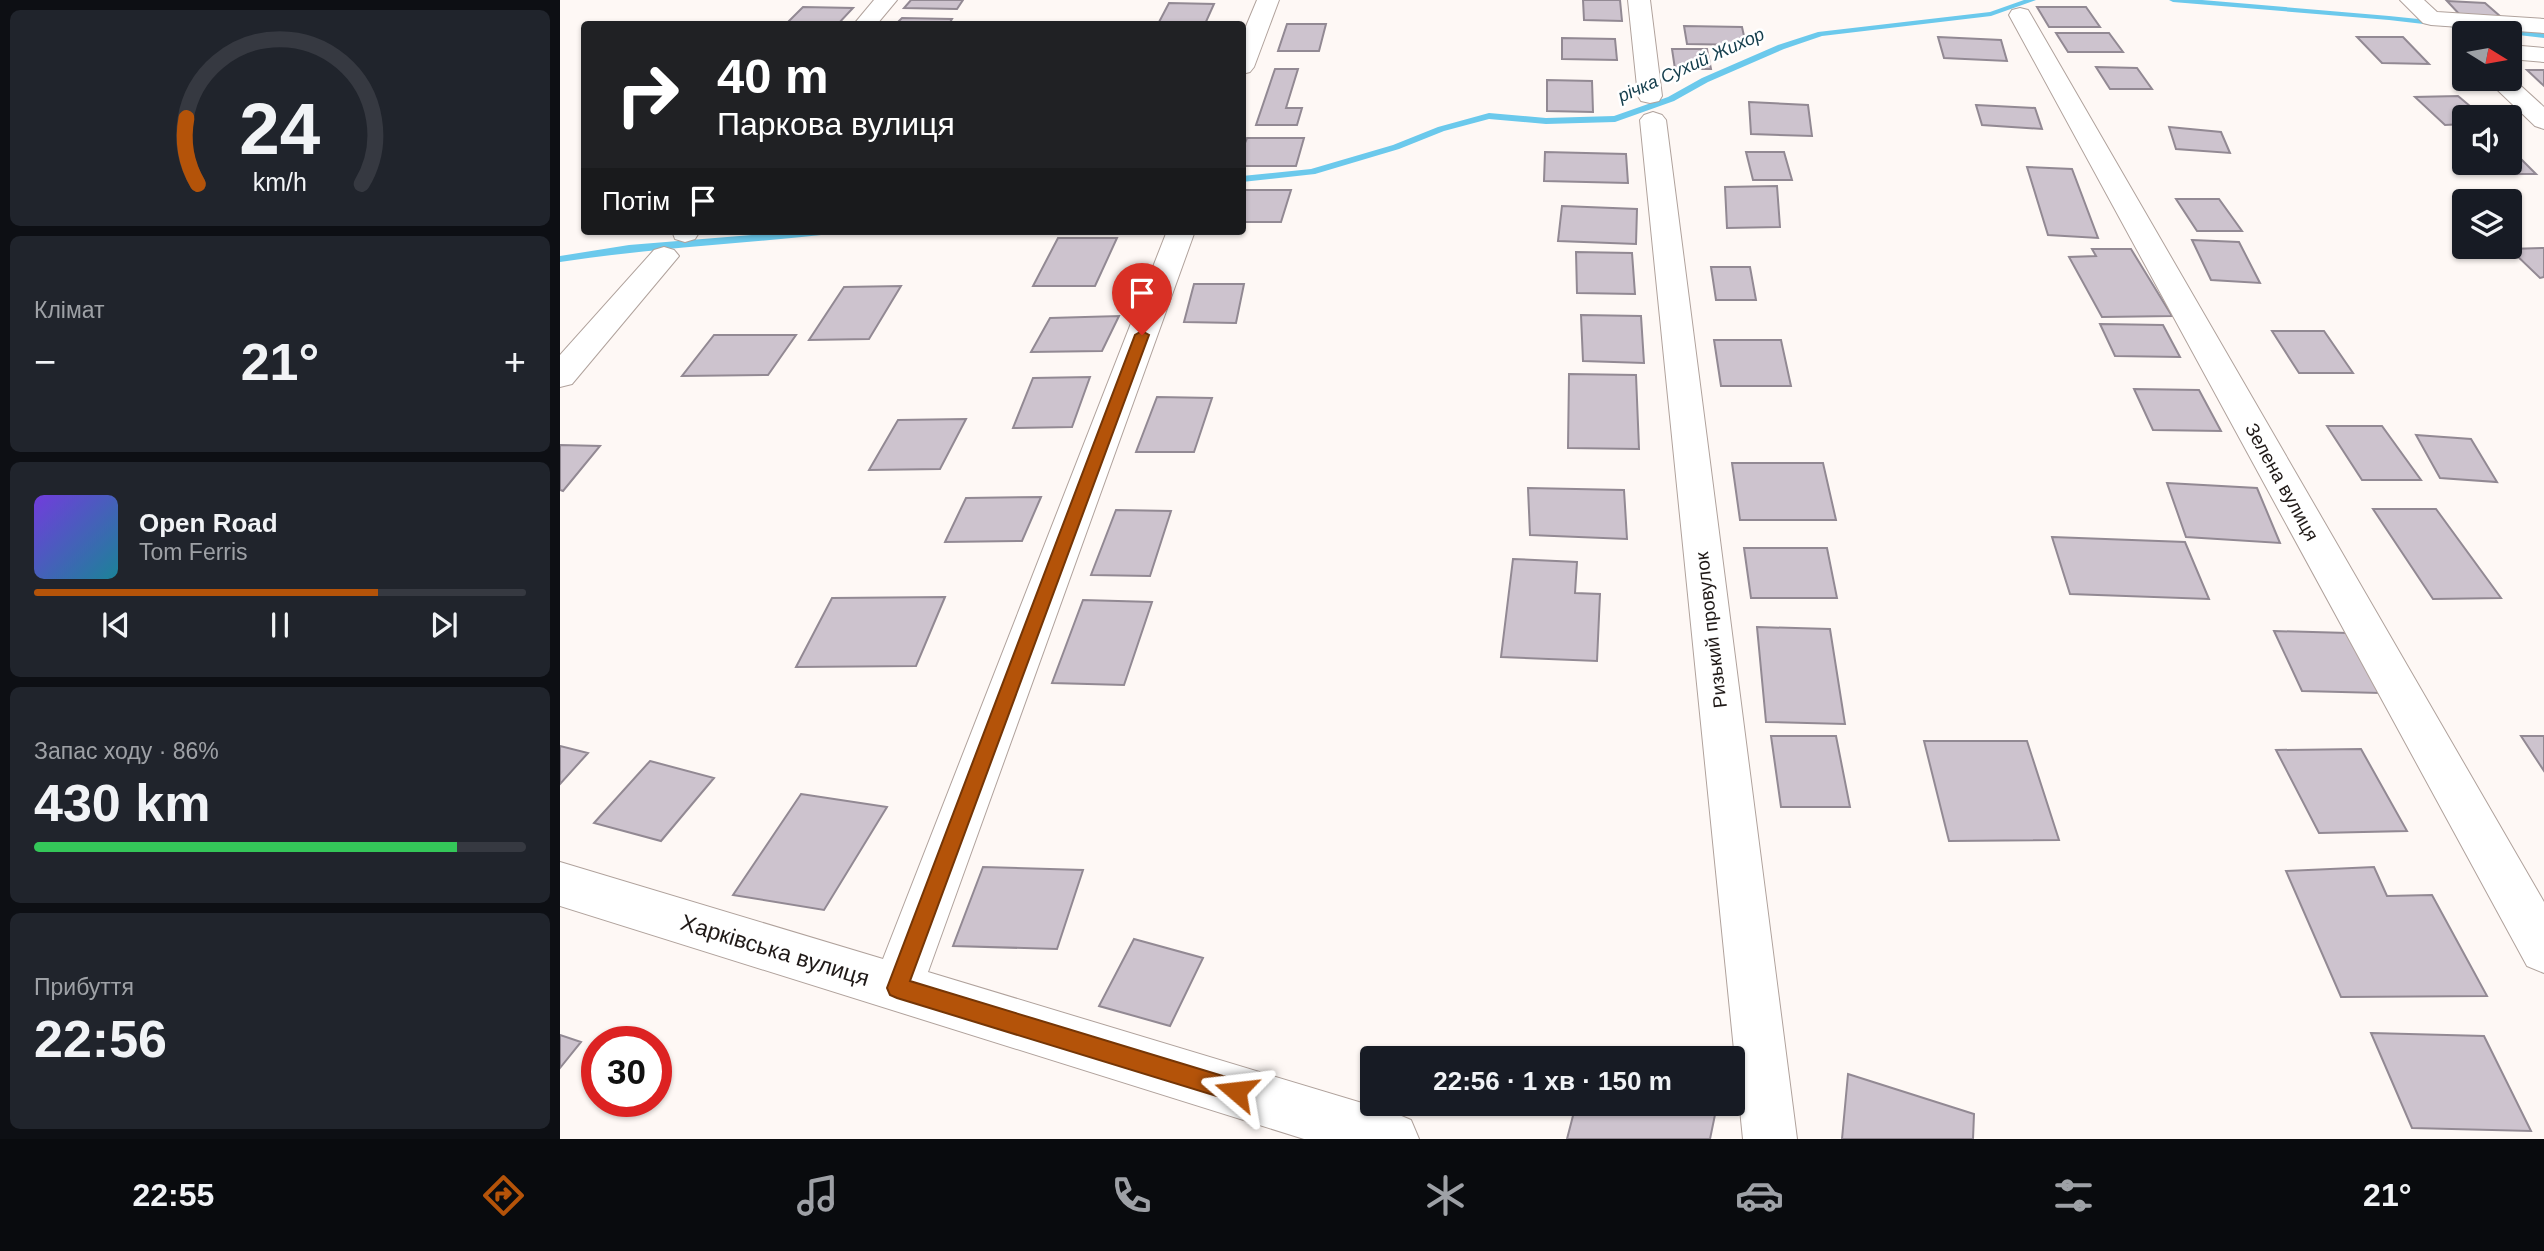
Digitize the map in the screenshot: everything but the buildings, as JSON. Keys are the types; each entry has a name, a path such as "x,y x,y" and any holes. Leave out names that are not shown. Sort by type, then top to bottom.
{"street":[{"path":"868,21 886,0"},
{"path":"1246,57 1268,0"},
{"name":"Ризький провулок","path":"1639,0 1770,1139"},
{"path":"2411,0 2431,18 2544,26"},
{"name":"Зелена вулиця","path":"2020,15 2544,949"},
{"path":"2522,53 2544,55"},
{"path":"2511,91 2544,121"},
{"path":"897,988 1179,235"},
{"path":"560,376 664,256"},
{"name":"Харківська вулиця","path":"560,884 1392,1139"}],"waterway":[{"name":"річка Сухий Жихор","path":"1246,179 1312,172 1489,116 1546,121 1615,119 1671,99 1705,80 1781,47 1821,34 1991,14 2032,0"},
{"name":"річка Сухий Жихор","path":"2173,0 2389,18 2544,35"},
{"name":"річка Сухий Жихор","path":"560,259 629,248 792,235"}],"route":[{"path":"1142,335 897,988 1236,1091"}]}
